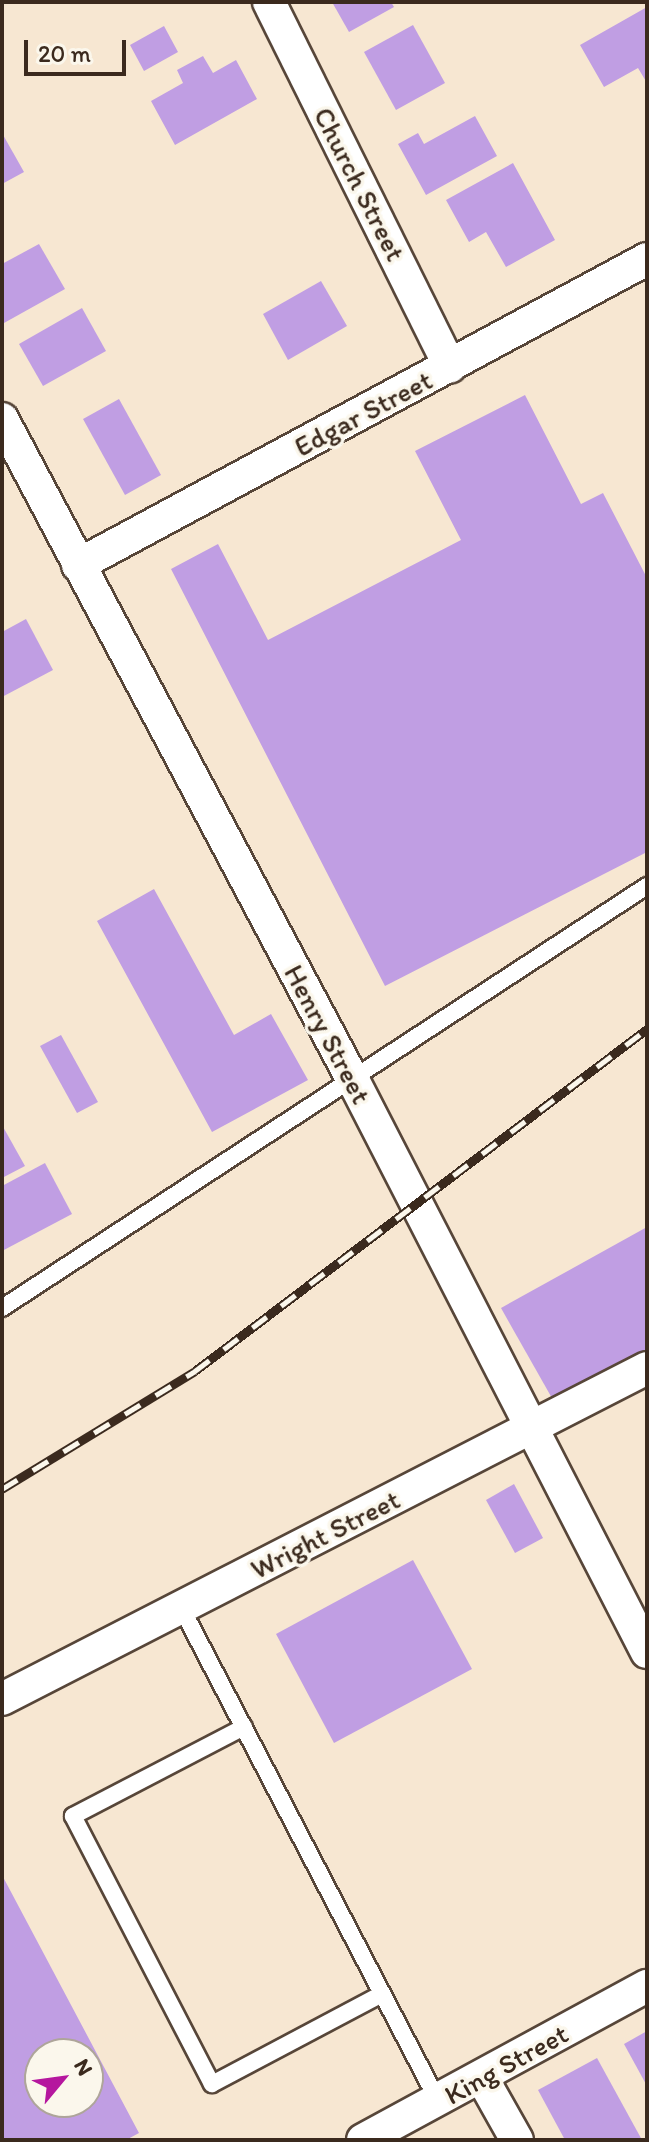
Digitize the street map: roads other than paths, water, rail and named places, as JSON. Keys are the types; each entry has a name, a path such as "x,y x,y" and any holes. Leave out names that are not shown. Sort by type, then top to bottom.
{"street":[{"name":"Church Street","path":"269,2 450,366"},
{"name":"Edgar Street","path":"78,565 647,259"},
{"name":"Henry Street","path":"2,419 354,1082 647,1652"},
{"name":"Wright Street","path":"2,1699 647,1368"},
{"name":"King Street","path":"363,2140 647,1986"},
{"path":"482,2078 517,2140"}],"lane":[{"path":"2,1308 354,1082 647,886"},
{"path":"181,1607 438,2101"},
{"path":"244,1727 73,1816 80,1831 212,2084 382,1994"}],"railway":[{"path":"2,1489 195,1371 647,1029"}]}
